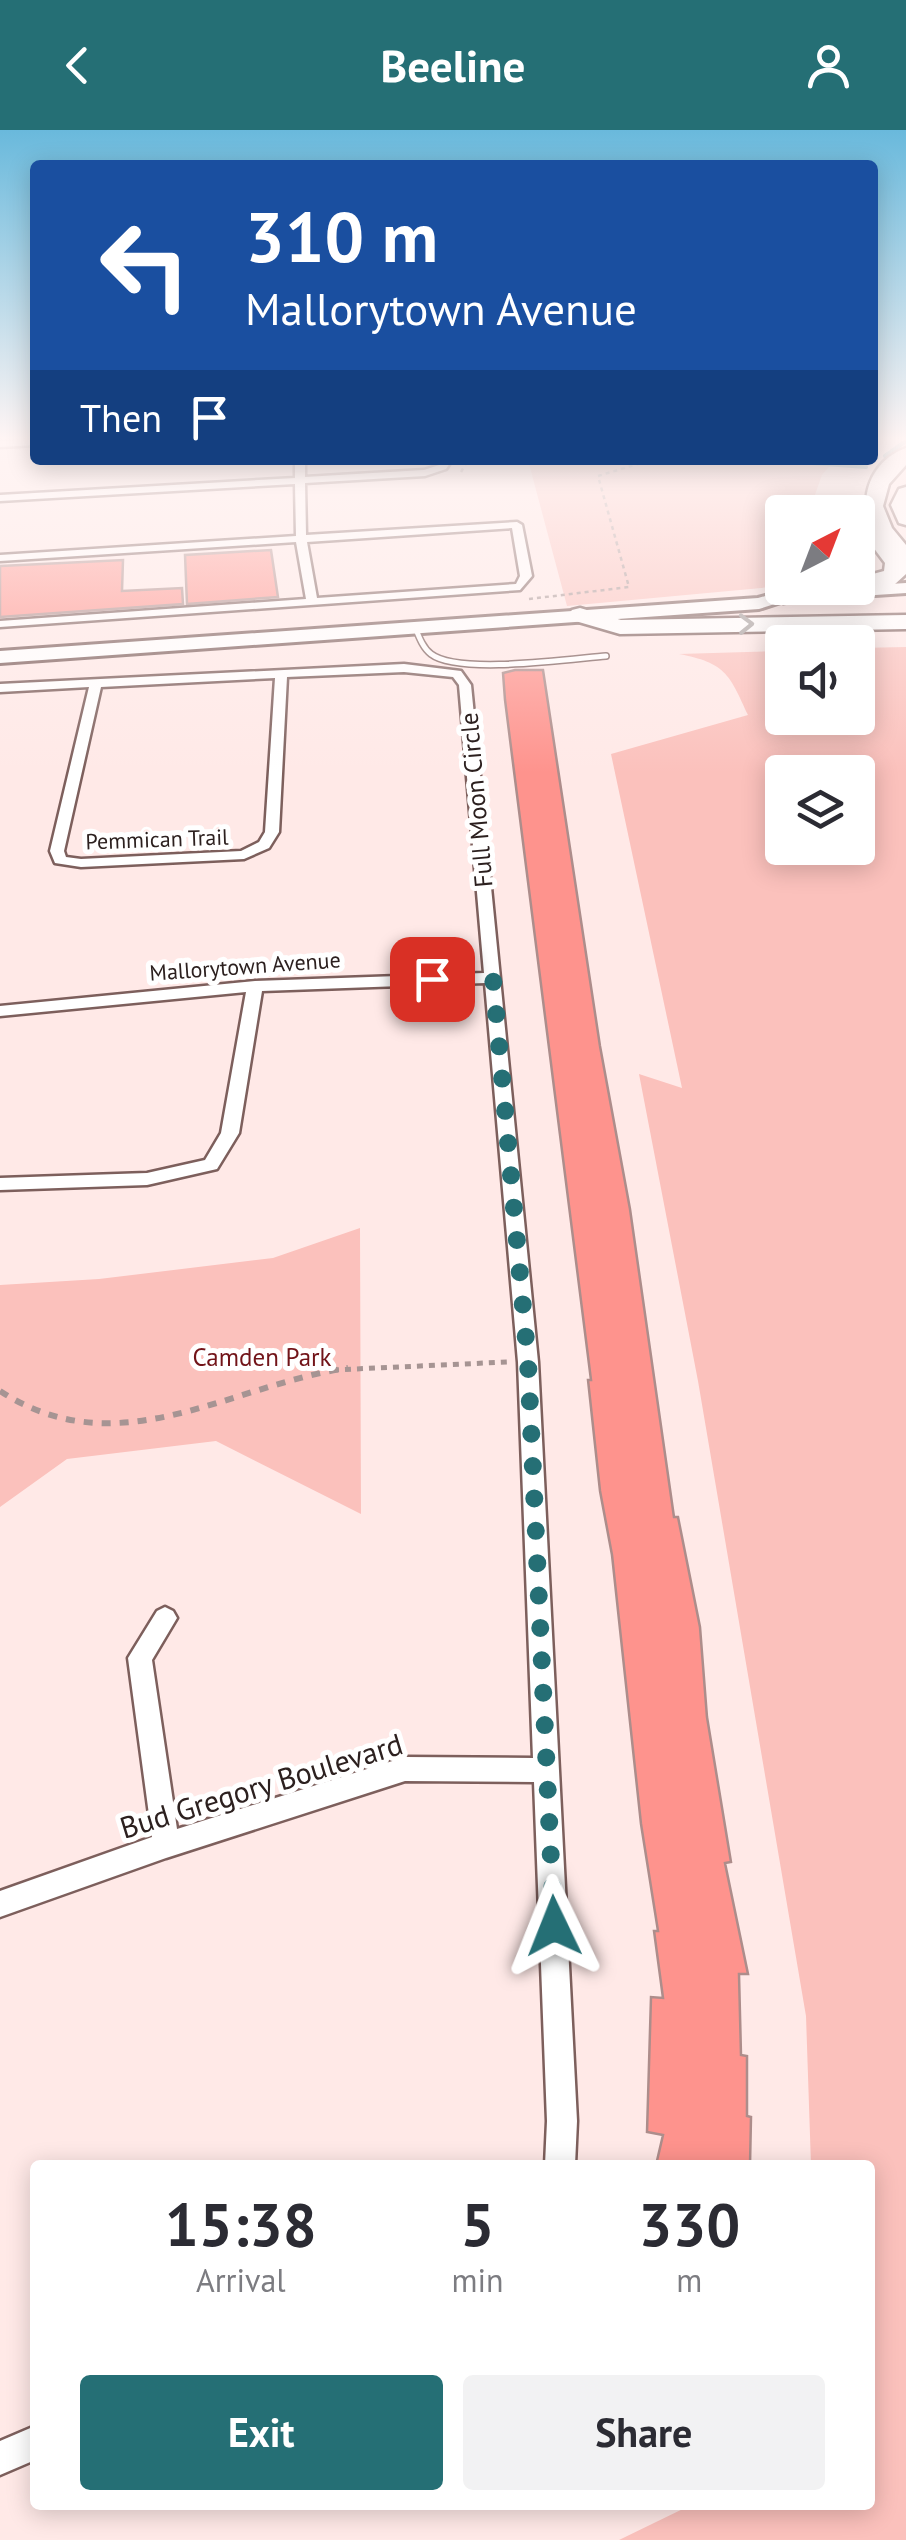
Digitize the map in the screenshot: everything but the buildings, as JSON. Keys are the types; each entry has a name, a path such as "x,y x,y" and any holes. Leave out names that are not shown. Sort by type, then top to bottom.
{"highway":[{"path":"875,582 895,574 896,563 885,548"},
{"path":"580,615 620,627 906,622"}],"main road":[{"path":"875,590 906,588"},
{"path":"759,603 786,608 906,599"},
{"path":"0,657 765,601"}],"street":[{"path":"0,558 151,548"},
{"path":"303,548 312,602"},
{"path":"0,624 520,586 526,576 522,548"},
{"name":"Full Moon Circle","path":"0,688 432,669 457,674 465,685 528,1362 548,1770 560,2160"},
{"name":"Pemmican Trail","path":"96,682 57,851 60,860 81,864 244,855 264,845 272,832 281,675"},
{"name":"Mallorytown Avenue","path":"0,1011 256,986 493,978"},
{"path":"0,1184 146,1178 211,1165 230,1133 256,986"},
{"path":"166,1618 140,1658 166,1845"},
{"name":"Bud Gregory Boulevard","path":"0,1904 166,1845 406,1769 548,1770"},
{"path":"0,2458 30,2445"}],"lane":[{"path":"415,626 420,642 429,652 459,663 606,656"}],"path":[{"path":"618,548 628,587"},
{"path":"0,1391 41,1414 108,1426 166,1422 308,1376 346,1368 528,1362"}],"green space":[{"path":"552,548 765,548 765,588 567,606"},
{"path":"906,647 906,2540 619,2540 681,2510 875,2510 875,2160 811,2160 806,2016 698,1381 639,1074 682,1088 611,754 748,715 724,672 707,661 679,654 765,651 765,735 875,735 875,648"},
{"name":"Camden Park","path":"360,1228 361,1514 216,1441 67,1459 0,1507 0,1285 99,1279 273,1258"}],"route":[{"path":"432,979 493,978 528,1362 554,1926"}]}
